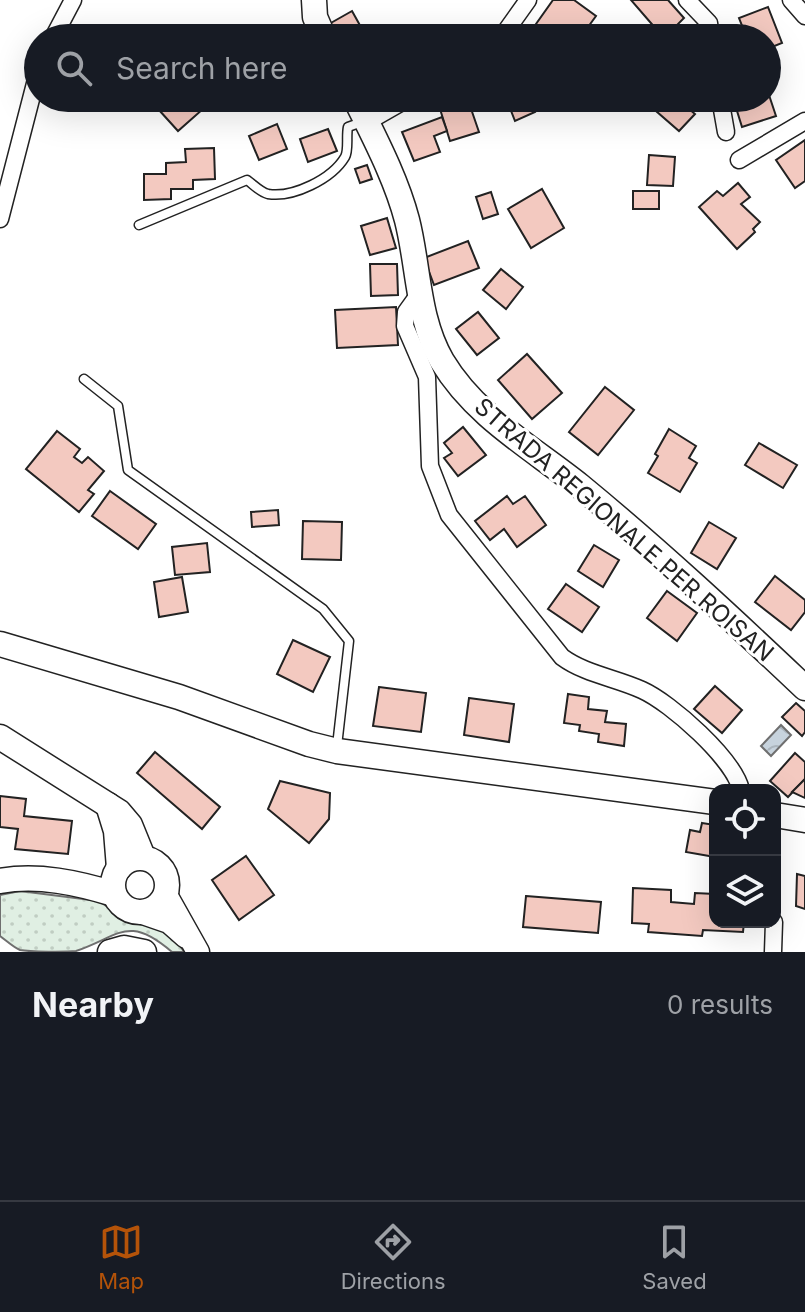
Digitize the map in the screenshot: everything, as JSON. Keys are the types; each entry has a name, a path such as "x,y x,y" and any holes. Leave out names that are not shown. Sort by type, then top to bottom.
{"main road":[{"path":"314,0 318,24"},
{"name":"STRADA REGIONALE PER ROISAN","path":"362,112 399,196 407,222 419,294 430,335 442,361 496,424 578,485 705,593 805,688"},
{"path":"0,644 179,697 309,744 337,751 709,801"},
{"path":"0,737 106,802 130,825 143,857"},
{"path":"106,802 116,831 116,878 120,903 129,910 140,912 156,907 166,895 167,882 163,870 143,857 129,860 116,878"},
{"path":"781,816 805,820"},
{"path":"0,881 14,878 60,881 116,878"},
{"path":"110,952 124,948 144,952"}],"street":[{"path":"60,24 73,0"},
{"path":"511,24 528,0"},
{"path":"687,0 709,24"},
{"path":"791,0 805,16"},
{"path":"0,219 28,112"},
{"path":"367,122 384,112"},
{"path":"722,112 726,132"},
{"path":"739,160 805,121"},
{"path":"419,294 406,312 405,326 427,377 430,466 449,515 562,657 573,665 643,690 672,707 732,771 738,784"},
{"path":"166,895 196,948"},
{"path":"140,912 169,922 196,948"},
{"path":"773,952 774,928"}],"lane":[{"path":"139,225 247,180 264,193 280,194 304,187 331,174 347,154 348,127 356,122 367,122"},
{"path":"84,379 118,406 128,470 323,609 349,641 337,751"}],"green space":[{"path":"20,891 99,901 128,921 155,926 178,942 184,952 172,952 157,940 134,931 114,935 76,951 20,950 0,936 0,895"}],"water":[{"path":"781,725 791,735 771,756 761,746"}],"building":[{"path":"553,0 574,0 596,16 590,24 536,24"},
{"path":"631,0 668,0 684,18 678,24 652,24"},
{"path":"768,7 775,24 741,24 739,18"},
{"path":"352,11 359,24 329,24"},
{"path":"161,112 200,112 178,131"},
{"path":"441,112 472,112 479,132 450,141"},
{"path":"511,112 535,112 515,121"},
{"path":"657,112 695,114 679,131"},
{"path":"737,112 775,112 776,116 742,127"},
{"path":"442,117 447,131 434,136 440,152 414,161 402,132"},
{"path":"277,124 287,149 259,160 249,136"},
{"path":"328,129 337,151 308,162 300,139"},
{"path":"805,140 805,181 795,188 776,160"},
{"path":"214,148 215,179 193,180 193,189 171,189 171,199 144,200 144,174 166,174 166,163 186,162 185,149"},
{"path":"649,155 675,157 673,186 647,185"},
{"path":"367,165 372,179 360,183 355,169"},
{"path":"738,183 750,197 741,204 760,222 753,229 755,232 737,249 699,207 717,191 723,196"},
{"path":"542,189 564,228 531,248 508,209"},
{"path":"633,191 659,191 659,209 633,209"},
{"path":"491,192 498,214 483,219 476,197"},
{"path":"387,218 396,248 370,255 361,226"},
{"path":"468,241 479,268 434,285 424,258"},
{"path":"370,264 397,264 398,295 371,296"},
{"path":"501,269 523,287 506,309 483,290"},
{"path":"396,307 398,345 337,348 335,310"},
{"path":"478,312 499,338 477,355 456,329"},
{"path":"527,354 562,393 532,419 498,380"},
{"path":"605,387 634,410 598,455 569,432"},
{"path":"463,427 486,455 458,476 444,458 452,453 444,443"},
{"path":"669,429 696,446 689,458 697,463 680,492 648,473"},
{"path":"57,431 80,449 74,457 82,463 88,457 104,471 88,490 94,494 79,512 26,469"},
{"path":"759,443 797,465 783,488 745,465"},
{"path":"110,491 156,524 138,549 92,516"},
{"path":"507,496 513,504 525,496 546,525 517,547 504,529 490,540 475,521"},
{"path":"278,510 279,525 252,527 251,512"},
{"path":"303,521 342,522 341,560 302,559"},
{"path":"709,522 736,538 717,569 691,553"},
{"path":"207,543 210,572 175,575 172,547"},
{"path":"594,545 619,560 603,587 578,571"},
{"path":"775,576 805,600 805,612 791,630 755,602"},
{"path":"182,577 188,612 159,617 154,582"},
{"path":"566,584 599,607 582,632 548,609"},
{"path":"667,591 697,613 677,641 647,618"},
{"path":"293,640 330,657 313,692 277,674"},
{"path":"715,686 742,710 722,733 694,709"},
{"path":"379,687 426,693 421,732 373,726"},
{"path":"568,694 589,697 588,709 607,711 605,722 626,724 624,746 598,742 599,734 579,731 580,725 564,723"},
{"path":"469,698 514,704 509,742 464,735"},
{"path":"796,703 805,711 805,732 802,736 782,717"},
{"path":"155,752 220,807 202,829 137,773"},
{"path":"795,753 805,762 805,779 788,797 781,791 781,784 770,781"},
{"path":"805,779 805,798 792,792"},
{"path":"280,781 330,793 329,819 309,843 268,809"},
{"path":"0,796 26,799 24,816 72,821 68,854 15,849 18,829 0,827"},
{"path":"702,823 709,824 709,856 686,852 690,830 700,832"},
{"path":"246,856 274,895 239,920 212,880"},
{"path":"797,874 805,876 805,909 796,906"},
{"path":"633,888 671,890 671,902 694,904 695,893 709,894 709,928 743,928 743,932 703,930 702,936 648,932 649,924 632,923"},
{"path":"526,896 601,902 598,933 523,927"}]}
